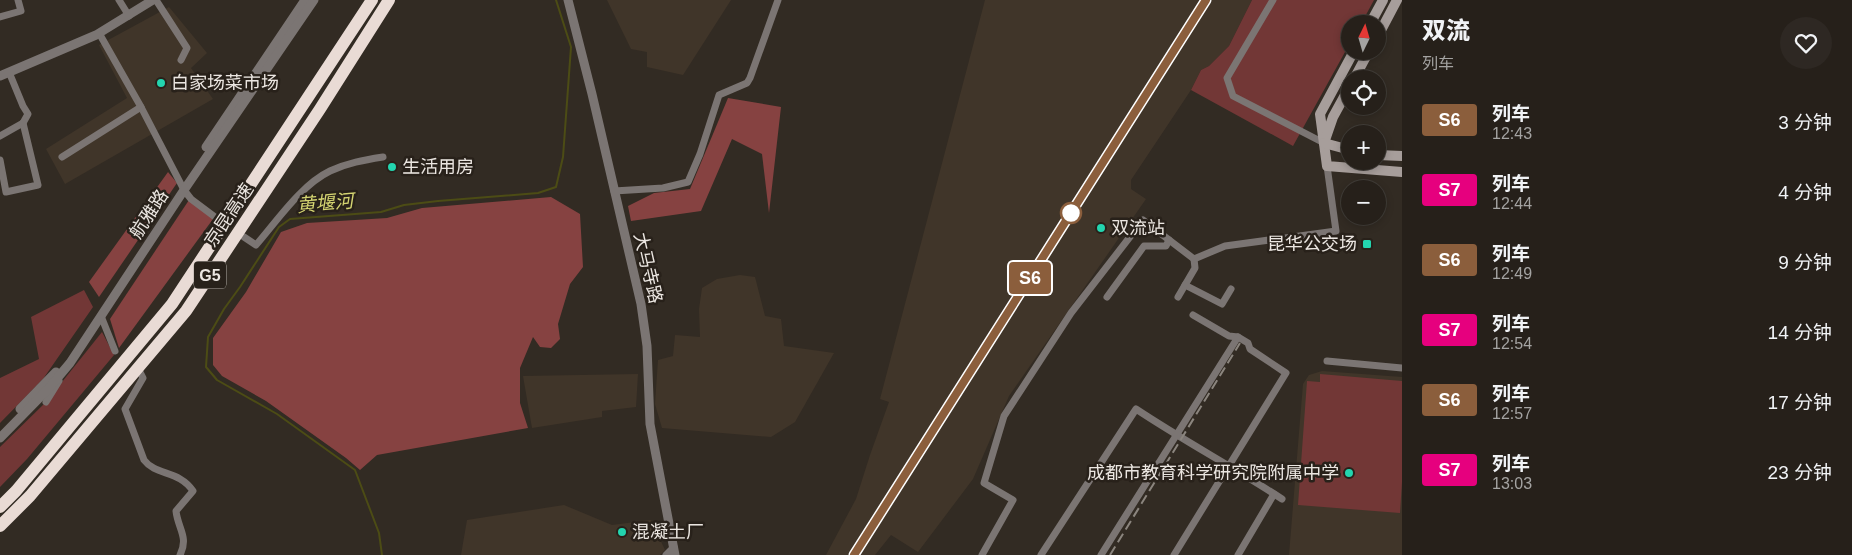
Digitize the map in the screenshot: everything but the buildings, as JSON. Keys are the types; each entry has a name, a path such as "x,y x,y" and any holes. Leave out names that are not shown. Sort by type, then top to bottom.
{"highway":[{"name":"京昆高速","path":"0,507 16,491 172,304 372,0"},
{"name":"京昆高速","path":"0,526 30,496 186,311 389,0"}],"main road":[{"path":"1375,15 1383,0"},
{"path":"1386,21 1397,0"},
{"path":"1349,60 1320,114 1327,166 1402,172"},
{"path":"1324,143 1333,117 1341,102"},
{"path":"1324,143 1341,148"},
{"path":"1386,155 1402,156"}],"street":[{"path":"0,17 21,11 18,0"},
{"path":"119,0 129,16"},
{"path":"0,136 23,123 28,114 2,75 99,33 154,0 187,48 181,60"},
{"name":"航雅路","path":"0,438 49,388 70,363 305,0"},
{"name":"航雅路","path":"0,430 61,366 314,0"},
{"name":"大马寺路","path":"568,0 640,304 647,346 650,424 674,551"},
{"path":"614,191 663,188 688,182 700,154 719,95 747,82 750,78 778,0"},
{"path":"1273,0 1227,78 1233,96 1324,143"},
{"path":"99,33 142,107 183,187 191,199 215,217"},
{"path":"62,157 142,107"},
{"path":"0,160 6,192 38,185 23,123"},
{"path":"244,237 256,245 309,185 329,172 350,163 382,157"},
{"path":"1194,259 1225,246 1336,231 1327,166"},
{"path":"984,554 1013,500 984,483 1004,416 1071,313 1143,220 1194,259 1195,268 1178,297"},
{"path":"1107,297 1144,246 1166,246 1169,240"},
{"path":"1185,285 1222,304 1231,290"},
{"path":"1174,555 1286,373 1250,349 1248,343 1238,337 1229,336 1193,315"},
{"path":"102,316 115,351"},
{"path":"46,402 102,316"},
{"path":"1101,555 1238,337"},
{"path":"1327,361 1402,368"},
{"path":"140,372 144,378 125,409 144,460 149,466 172,474 187,482 193,491 176,511 177,520 184,536 184,547 180,555"},
{"path":"1041,555 1136,410 1176,436 1229,465 1282,500"},
{"path":"1238,555 1274,494"},
{"path":"666,555 674,551"}],"shaded area":[{"path":"607,0 731,0 683,75 647,67 647,52 631,49"},
{"path":"985,0 1252,0 1229,46 1209,66 1201,70 1191,90 1131,180 1131,189 1146,199 1009,396 973,479 918,552 891,535 875,555 826,555 856,499 889,402 880,399"},
{"path":"1252,0 1374,0 1366,15 1341,15 1341,59 1293,146 1191,90 1201,70 1209,66 1229,46"},
{"name":"白家场菜市场","path":"169,7 207,53 191,68 213,99 65,184 46,149 127,98 99,45"},
{"path":"728,98 781,107 769,213 762,154 732,139 701,211 631,221 628,206 654,193 690,189"},
{"path":"168,172 177,183 99,297 89,282"},
{"path":"551,197 580,214 583,267 570,284 558,324 560,339 551,348 540,347 533,337 520,368 520,403 528,428 377,455 360,470 266,401 222,376 213,365 213,338 246,292 281,232 307,223 387,218 422,208"},
{"path":"189,200 213,219 119,348 110,319"},
{"path":"740,275 755,277 765,316 781,319 784,346 834,353 795,422 771,437 662,428 655,404 658,360 673,356 675,335 700,337 699,309 702,288 717,279"},
{"path":"84,290 93,307 43,379 0,423 0,378 39,359 31,317"},
{"path":"102,332 114,355 27,459 0,487 0,447 46,402"},
{"name":"成都市教育科学研究院附属中学","path":"1322,371 1402,377 1402,555 1289,555 1303,384 1309,375"},
{"path":"638,374 636,407 602,411 602,417 532,428 523,376"},
{"name":"成都市教育科学研究院附属中学","path":"1320,374 1402,381 1402,482 1400,513 1298,505 1307,381 1320,382"},
{"path":"564,505 612,525 651,520 665,550 660,555 461,555 467,520"}],"waterway":[{"name":"黄堰河","path":"382,555 379,533 355,470 277,414 217,380 206,367 208,337 224,309 279,227 290,219 381,212 404,205 538,193 556,187 563,157 571,47 556,0"}],"railway":[{"path":"854,555 1206,0"},
{"path":"1110,555 1240,343"}],"train":[{"name":"S6","path":"854,555 1206,0"}],"place":[{"name":"白家场菜市场","path":"161,83"},
{"name":"生活用房","path":"392,167"},
{"name":"双流站","path":"1101,228"},
{"name":"昆华公交场","path":"1367,244"},
{"name":"成都市教育科学研究院附属中学","path":"1349,473"},
{"name":"混凝土厂","path":"622,532"}]}
